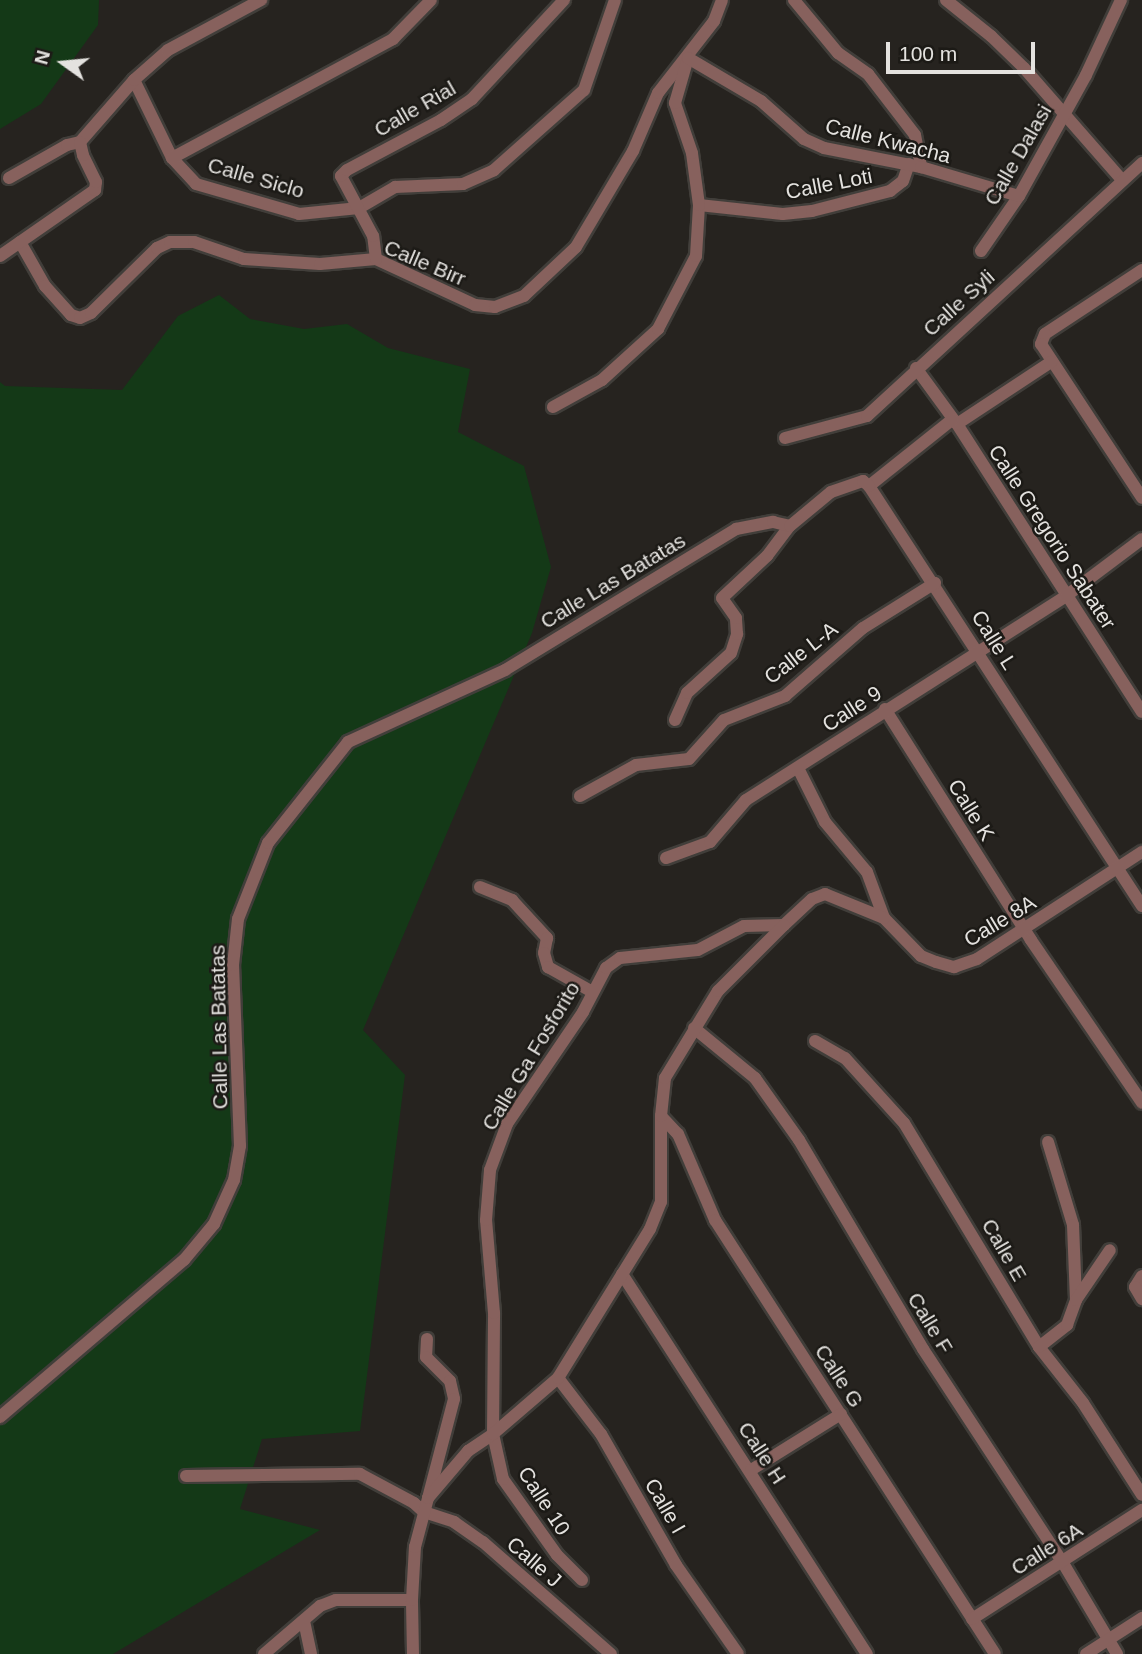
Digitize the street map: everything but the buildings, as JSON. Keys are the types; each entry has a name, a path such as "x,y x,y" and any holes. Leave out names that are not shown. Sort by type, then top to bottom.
{"street":[{"path":"9,178 67,145 80,142 134,80 168,50 261,0"},
{"path":"172,158 393,39 431,0"},
{"name":"Calle Rial","path":"376,259 373,236 341,176 346,170 441,120 472,99 564,0"},
{"name":"Calle Siclo","path":"134,80 172,158 196,184 299,214 359,208 395,187 463,184 494,170 584,90 615,0"},
{"name":"Calle Birr","path":"20,242 45,286 71,315 80,318 91,313 157,248 170,242 194,242 244,259 320,264 376,259 475,305 495,307 524,296 576,247 633,151 658,93 688,58 714,21 722,0"},
{"path":"794,0 838,53 868,74 915,135 915,166"},
{"path":"946,0 991,36 1064,112 1122,180"},
{"name":"Calle Dalasi","path":"982,251 1019,196 1086,75 1121,0"},
{"path":"554,408 602,380 658,329 696,256 699,205 692,153 675,103 688,58"},
{"name":"Calle Kwacha","path":"688,58 761,101 804,139 824,148 915,166 1019,196"},
{"path":"0,257 95,190 96,182 80,142"},
{"name":"Calle Syli","path":"785,438 867,416 916,368 1142,163"},
{"name":"Calle Loti","path":"699,205 783,214 812,211 890,191 903,181 915,166"},
{"path":"1142,270 1045,334 1041,344 1142,498"},
{"path":"675,720 687,693 731,653 737,634 736,618 722,598 767,556 790,526 831,492 863,481 869,486 955,421 1052,362"},
{"name":"Calle Gregorio Sabater","path":"916,368 955,421 1142,712"},
{"name":"Calle L","path":"869,486 935,583 1142,906"},
{"name":"Calle Las Batatas","path":"0,1417 184,1260 214,1224 234,1180 240,1146 233,965 238,919 268,843 348,742 505,670 736,529 773,522 790,526"},
{"name":"Calle 9","path":"666,858 710,842 746,800 1066,596 1142,538"},
{"name":"Calle L-A","path":"580,796 636,765 689,759 723,720 785,696 863,628 935,583"},
{"name":"Calle K","path":"885,709 1025,931 1142,1103"},
{"name":"Calle 8A","path":"798,768 825,822 867,872 884,918 921,956 954,967 977,959 1025,931 1142,852"},
{"path":"480,887 512,900 547,938 544,953 548,967 591,991"},
{"path":"428,1498 468,1451 493,1434 558,1378 650,1229 661,1202 661,1116 665,1078 718,991 812,899 825,894 884,918"},
{"name":"Calle Ga Fosforito","path":"493,1434 494,1313 486,1220 490,1170 507,1124 583,1012 591,991 606,968 620,958 698,950 744,926 784,925"},
{"name":"Calle F","path":"694,1028 755,1078 799,1140 923,1349 1063,1563 1117,1654"},
{"name":"Calle E","path":"815,1041 845,1058 904,1124 1039,1347 1083,1403 1142,1495"},
{"name":"Calle G","path":"661,1116 678,1134 715,1220 995,1654"},
{"path":"1048,1142 1073,1225 1076,1300"},
{"path":"1039,1347 1067,1325 1076,1300 1110,1251"},
{"name":"Calle H","path":"622,1274 751,1470 867,1654"},
{"path":"1142,1276 1135,1287 1142,1298"},
{"path":"413,1654 415,1547 454,1399 450,1381 426,1357 427,1339"},
{"name":"Calle I","path":"558,1378 601,1434 676,1565 738,1654"},
{"path":"751,1470 841,1414"},
{"name":"Calle 10","path":"493,1434 503,1479 557,1555 582,1580"},
{"name":"Calle J","path":"186,1476 360,1474 414,1503 424,1512 454,1522 483,1542 611,1654"},
{"name":"Calle 6A","path":"972,1619 1142,1510"},
{"path":"264,1654 320,1606 336,1600 412,1600"},
{"path":"1086,1654 1142,1618"},
{"path":"304,1621 311,1654"}],"green space":[{"path":"0,0 99,0 98,25 41,104 0,129"},
{"path":"219,295 250,319 304,329 347,324 388,348 470,369 458,432 524,466 551,567 532,633 363,1030 405,1075 360,1431 262,1439 240,1509 320,1530 113,1654 0,1654 0,382 5,386 122,390 178,316"}]}
